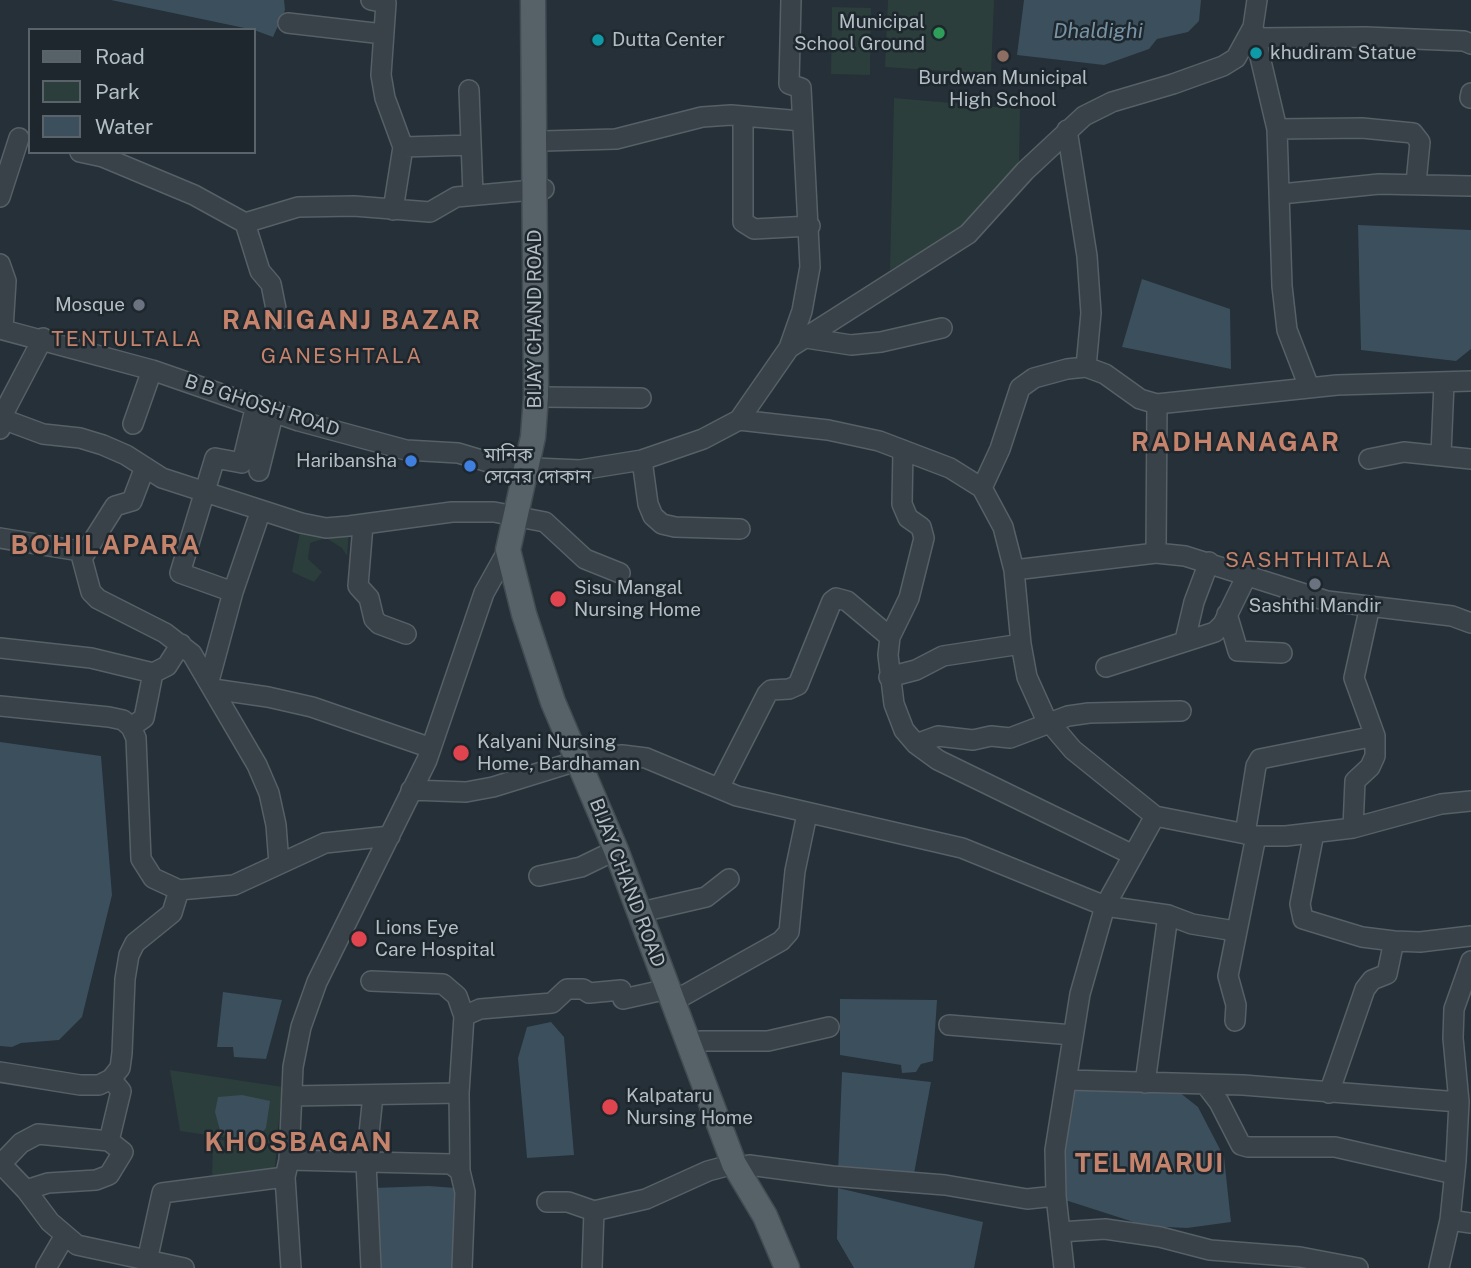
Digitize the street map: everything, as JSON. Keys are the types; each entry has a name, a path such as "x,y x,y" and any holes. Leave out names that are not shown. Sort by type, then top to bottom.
{"main road":[{"name":"BIJAY CHAND ROAD","path":"533,0 540,190 543,397 530,470 508,550 524,614 553,702 583,761 650,910 674,993 700,1041 741,1164"},
{"name":"BIJAY CHAND ROAD","path":"530,470 536,396 540,190 544,141 543,0"},
{"name":"BIJAY CHAND ROAD","path":"519,517 518,550 523,573 583,761 741,1164 787,1268"}],"street":[{"path":"370,0 386,3 381,62 385,98 403,147 393,211"},
{"path":"792,0 789,84 801,88 810,267 802,312 789,348 739,420 828,430 879,441 950,468 982,488 1003,527 1014,570 1027,677 1049,723 1073,750 1155,816 1250,835 1314,833 1353,828 1441,804 1471,801"},
{"path":"1257,0 1255,32 1278,129 1282,286 1287,330 1309,387"},
{"path":"288,23 383,34"},
{"path":"1255,32 1464,41 1471,44"},
{"path":"789,348 968,234 1045,151 1084,116 1112,102 1223,66 1236,58 1255,32"},
{"path":"470,90 473,194"},
{"path":"544,141 616,139 702,117 743,116 802,121"},
{"path":"743,116 743,222 754,229 810,226"},
{"path":"1278,129 1362,128 1413,133 1420,142 1416,183"},
{"path":"1067,130 1069,156 1087,256 1091,313 1086,367"},
{"path":"0,197 16,137"},
{"path":"403,147 471,145"},
{"path":"1045,151 1056,150 1069,156"},
{"path":"89,154 103,157 194,195 245,223 260,271 271,284 278,319"},
{"path":"1281,194 1416,183 1471,186"},
{"path":"245,223 298,207 354,206 430,212 447,200 473,194 540,190"},
{"path":"0,264 6,281 1,329"},
{"path":"806,338 851,345 881,342 942,328"},
{"name":"B B GHOSH ROAD","path":"1,329 43,338 152,370 360,439 407,450 458,453 530,470 580,470 642,460 704,439 739,420"},
{"path":"43,338 0,423 103,445 162,478 206,494 326,528 452,512 494,512 545,522 585,559 620,573"},
{"path":"982,488 1000,449 1020,388 1034,378 1086,367 1105,374 1140,399 1157,404 1309,387 1471,381"},
{"path":"133,424 152,370"},
{"path":"1441,454 1444,383"},
{"path":"543,397 641,398"},
{"path":"1156,553 1157,404"},
{"path":"260,471 265,408"},
{"path":"233,592 180,573 215,458 242,463 265,408"},
{"path":"904,450 902,504 908,518 921,527 924,538 909,598 890,637 889,677 904,730 916,744 938,760 1133,855"},
{"path":"1369,459 1404,452 1471,459"},
{"path":"642,460 648,504 653,516 662,524 675,527 740,529"},
{"path":"83,555 116,506 131,501 145,467"},
{"path":"211,685 233,592 261,510"},
{"path":"363,525 358,586 369,598 374,619 379,624 406,634"},
{"path":"0,532 0,538 74,548 83,555 88,583 98,598 134,615 181,644 211,685 269,793 276,825 279,864"},
{"path":"291,1268 287,1169 293,1067 301,1027 317,982 431,748 484,593 508,550"},
{"path":"1014,570 1156,553 1209,562 1327,601 1452,616 1471,623"},
{"path":"1185,640 1194,602 1209,562"},
{"path":"1106,667 1215,632 1247,575"},
{"path":"719,788 766,694 771,690 789,689 798,685 836,597 847,601 890,637"},
{"path":"1353,828 1354,781 1370,767 1375,756 1375,736 1357,694 1354,678 1370,607"},
{"path":"1227,614 1238,651 1282,653"},
{"path":"0,648 91,658 153,673 167,666 181,644"},
{"path":"889,677 916,670 943,656 1021,644"},
{"path":"131,727 144,718 153,673"},
{"path":"211,685 312,707 431,748"},
{"path":"0,706 109,717 122,720 131,727 136,738 141,859 153,878 179,890 234,885 325,844 367,836 390,836"},
{"path":"916,744 939,736 973,740 991,736 1010,738 1049,723 1089,713 1181,711"},
{"path":"1235,1021 1236,1005 1228,975 1250,835 1256,766 1260,759 1375,736"},
{"path":"411,790 454,792 493,787 583,761 622,755 646,758 719,788 807,814 962,848 1105,906 1168,915 1192,924 1235,931"},
{"path":"464,1016 480,1009 552,1003 567,989 583,989 589,993 621,990 623,999 674,993 781,942 789,932 795,872 807,814"},
{"path":"1065,1268 1056,1196 1055,1150 1073,1035 1088,961 1105,906 1155,816"},
{"path":"1314,833 1300,904 1303,919 1362,937 1394,941 1420,942 1471,936"},
{"path":"539,876 581,867 616,850"},
{"path":"650,910 706,897 729,879"},
{"path":"0,1073 80,1085 99,1085 111,1079 120,1068 124,988 129,956 135,943 172,913 179,890"},
{"path":"1145,1083 1168,915"},
{"path":"1329,1093 1365,989 1372,980 1387,974 1394,941"},
{"path":"1439,1268 1460,1165 1462,1037 1454,1009 1471,961"},
{"path":"370,982 443,984 457,996 464,1016 459,1093 460,1171 465,1192 462,1268"},
{"path":"950,1025 1073,1035"},
{"path":"700,1041 768,1041 829,1027"},
{"path":"109,1141 121,1091 111,1079"},
{"path":"1068,1080 1206,1085 1459,1102"},
{"path":"1206,1085 1219,1102 1241,1145 1335,1147 1460,1165"},
{"path":"292,1096 459,1093"},
{"path":"371,1268 366,1163 373,1095"},
{"path":"26,1190 48,1183 96,1180 110,1175 123,1152 109,1141 38,1134 21,1143 0,1163 64,1237 87,1249 165,1266 162,1193 287,1169 366,1163 440,1162 460,1171"},
{"path":"547,1202 568,1202 594,1211 646,1199 708,1171 741,1164 832,1176 945,1185 1027,1199 1056,1196"},
{"path":"592,1268 594,1211"},
{"path":"1450,1220 1471,1223"},
{"path":"1060,1232 1105,1229 1160,1237 1210,1250 1300,1257 1358,1268"},
{"path":"46,1268 64,1237"}],"green space":[{"name":"Municipal School Ground","path":"888,0 994,0 991,74 885,67"},
{"path":"832,7 871,8 870,75 831,74"},
{"path":"894,98 1020,109 1019,165 960,233 890,270"},
{"path":"349,531 347,556 342,548 326,538 310,543 308,559 322,572 314,582 292,572 300,532"},
{"path":"170,1070 283,1087 276,1145 180,1131"},
{"path":"213,1139 277,1147 274,1173 212,1181"}],"water":[{"path":"111,0 284,0 285,10 273,37 256,31 256,28 244,28"},
{"name":"Dhaldighi","path":"1024,0 1201,0 1199,21 1188,32 1157,39 1149,49 1104,65 1017,55"},
{"path":"1358,225 1471,230 1471,349 1456,361 1361,350"},
{"path":"1142,279 1230,309 1231,369 1122,347"},
{"path":"0,742 101,756 112,895 82,1017 59,1040 21,1043 12,1047 0,1046"},
{"path":"223,992 282,1000 266,1059 234,1057 233,1047 217,1047"},
{"path":"840,999 937,1000 933,1061 921,1064 916,1072 902,1073 901,1065 840,1055"},
{"path":"551,1022 564,1037 574,1155 527,1158 518,1058 527,1027"},
{"path":"842,1072 931,1082 913,1179 838,1173"},
{"path":"1073,1088 1179,1092 1198,1107 1224,1157 1231,1222 1187,1228 1146,1226 1062,1199 1064,1143"},
{"path":"242,1095 270,1101 266,1128 257,1138 243,1142 221,1134 215,1112 218,1097"},
{"path":"373,1188 456,1188 456,1268 376,1268"},
{"path":"838,1188 983,1222 974,1268 854,1268 837,1239"}],"place":[{"name":"Municipal School Ground","path":"939,33"},
{"name":"Dutta Center","path":"598,40"},
{"name":"khudiram Statue","path":"1256,53"},
{"name":"Burdwan Municipal High School","path":"1003,56"},
{"name":"Mosque","path":"139,305"},
{"name":"Haribansha","path":"411,461"},
{"name":"মানিক সেনের দোকান","path":"470,466"},
{"name":"Sashthi Mandir","path":"1315,584"},
{"name":"Sisu Mangal Nursing Home","path":"558,599"},
{"name":"Kalyani Nursing Home, Bardhaman","path":"461,753"},
{"name":"Lions Eye Care Hospital","path":"359,939"},
{"name":"Kalpataru Nursing Home","path":"610,1107"}],"district":[{"name":"RANIGANJ BAZAR","path":"352,321"},
{"name":"TENTULTALA","path":"127,340"},
{"name":"GANESHTALA","path":"342,357"},
{"name":"RADHANAGAR","path":"1236,443"},
{"name":"BOHILAPARA","path":"106,546"},
{"name":"SASHTHITALA","path":"1309,561"},
{"name":"KHOSBAGAN","path":"299,1143"},
{"name":"TELMARUI","path":"1150,1164"}]}
